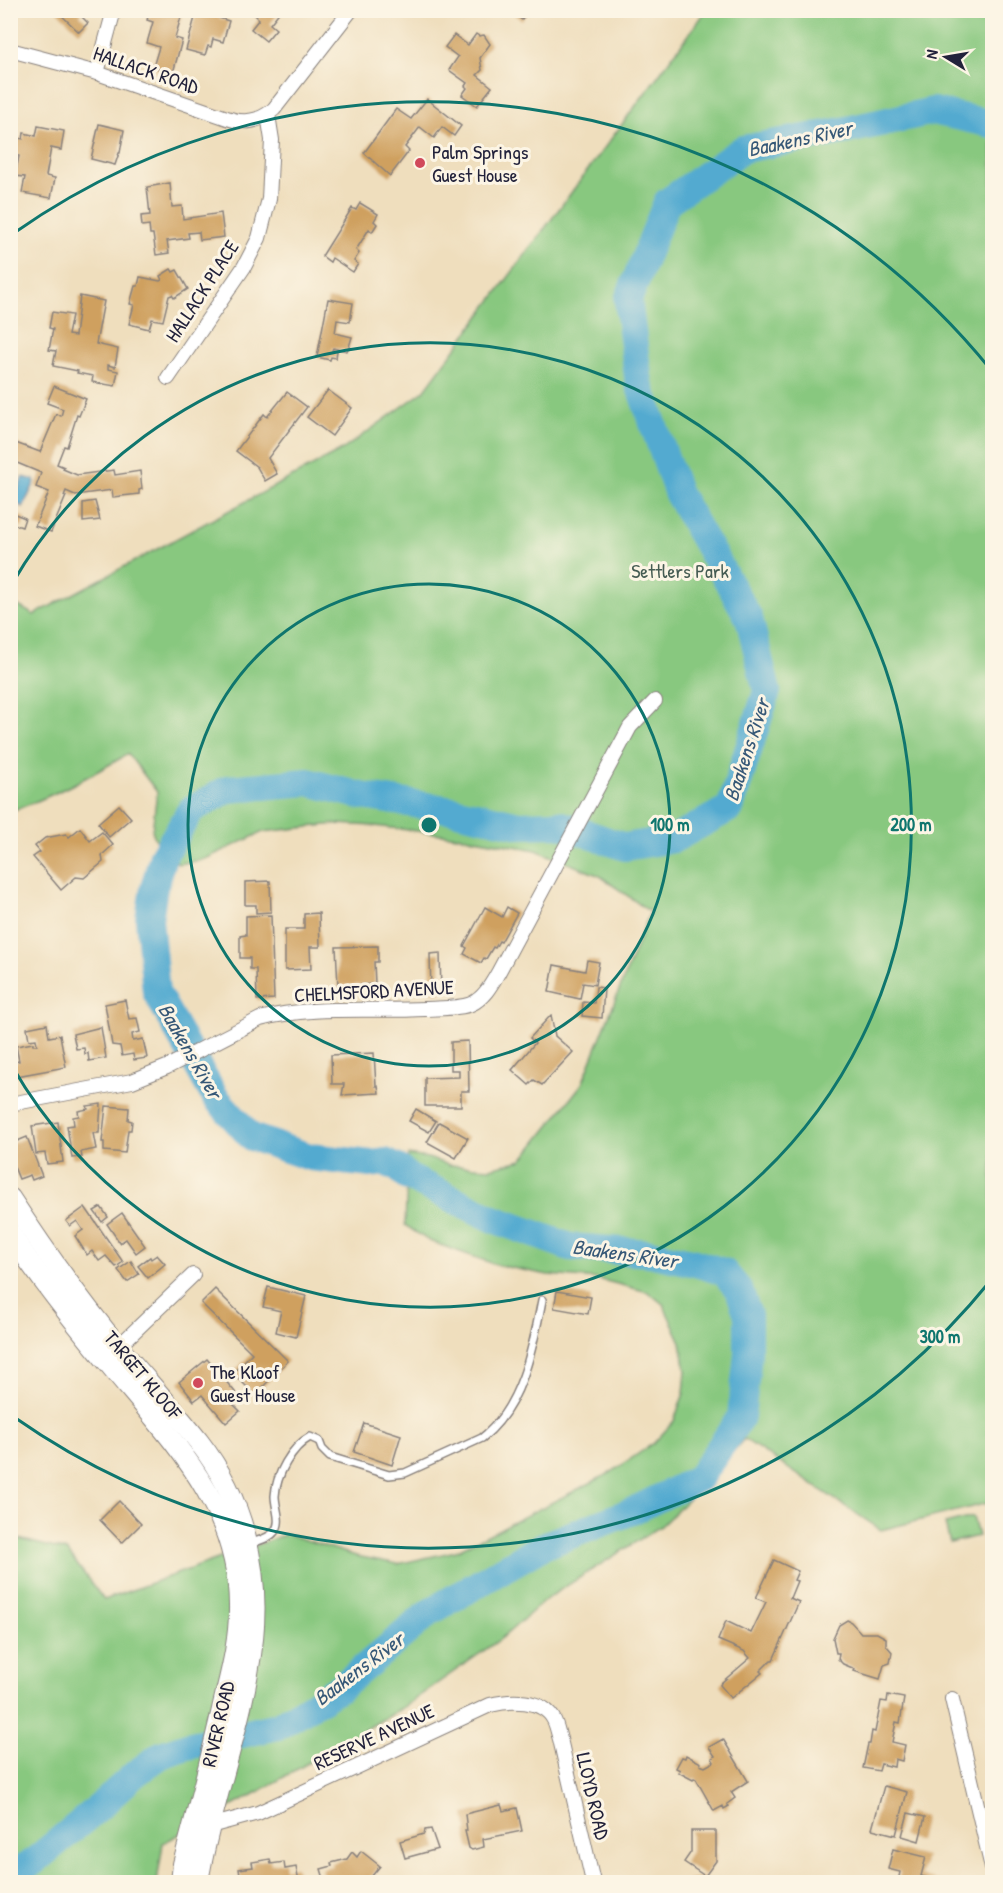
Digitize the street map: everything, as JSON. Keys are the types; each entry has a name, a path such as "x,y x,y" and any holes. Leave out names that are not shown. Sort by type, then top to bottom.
{"main road":[{"name":"TARGET KLOOF","path":"10,1198 40,1244 118,1347 200,1443 233,1500 249,1544 244,1564"},
{"name":"TARGET KLOOF","path":"10,1233 113,1368 178,1445 214,1505 244,1564"},
{"name":"RIVER ROAD","path":"198,1882 232,1667 244,1564"},
{"name":"RIVER ROAD","path":"181,1882 183,1864 206,1821"}],"street":[{"path":"97,73 114,10"},
{"path":"268,115 298,81 351,10"},
{"name":"HALLACK ROAD","path":"10,50 97,73 236,121 257,120 268,115"},
{"name":"HALLACK PLACE","path":"168,378 244,267 259,238 269,199 272,140 268,115"},
{"name":"CHELMSFORD AVENUE","path":"10,1104 132,1081 166,1067 260,1019 273,1016 301,1012 418,1009 464,1006 473,1003 481,998 493,982 630,727 655,701"},
{"path":"118,1347 193,1275"},
{"path":"952,1699 993,1868"},
{"name":"RESERVE AVENUE","path":"206,1821 258,1813 490,1705 512,1701 528,1703 543,1709 554,1718"},
{"name":"LLOYD ROAD","path":"554,1718 593,1882"}],"lane":[{"path":"249,1544 270,1536 274,1532 279,1520 275,1497 277,1484 291,1455 304,1440 310,1437 319,1441 322,1449 330,1457 389,1475 396,1475 482,1438 506,1412 517,1390 533,1348 542,1300"}],"green space":[{"name":"Settlers Park","path":"706,11 992,11 992,1502 881,1530 744,1439 706,1482 661,1526 549,1597 502,1638 402,1708 253,1795 163,1843 157,1882 11,1882 11,1537 67,1551 104,1600 287,1534 356,1556 398,1564 456,1551 610,1473 654,1443 674,1421 684,1393 686,1371 681,1342 663,1304 648,1292 598,1279 548,1275 497,1265 429,1241 405,1225 408,1155 428,1158 449,1165 490,1168 522,1160 582,1084 650,912 600,876 536,850 458,836 375,826 336,824 263,832 205,859 179,864 163,856 152,831 157,792 128,754 71,786 11,811 10,601 34,615 342,450 424,391"},
{"path":"973,1517 978,1536 950,1543 945,1524"}],"water":[{"path":"23,477 35,482 23,507 13,502"}],"building":[{"path":"56,10 84,10 80,15 88,23 79,32"},
{"path":"150,10 183,10 175,38 182,40 173,73 153,67 159,47 147,43 153,22 147,20"},
{"path":"197,10 221,10 219,18 229,21 223,42 213,39 205,55 186,50"},
{"path":"227,10 243,10 243,14 227,15"},
{"path":"255,10 281,10 270,24 276,29 266,41 251,29 259,19 253,13"},
{"path":"509,10 529,10 522,20"},
{"path":"476,34 484,35 490,44 480,58 482,70 477,75 492,87 477,106 462,95 467,88 465,86 467,83 449,70 458,57 445,47 454,35 468,45"},
{"path":"427,99 461,126 454,136 442,127 434,138 420,127 405,147 409,151 390,176 364,153 396,109 411,119"},
{"path":"99,124 124,130 120,153 115,165 91,159"},
{"path":"38,126 64,131 61,150 51,148 46,176 55,178 51,198 22,193 25,177 15,176 19,156 10,154 12,137 23,139 24,133 36,136"},
{"path":"170,183 172,207 182,206 183,219 221,213 224,237 200,240 199,232 188,233 189,238 167,241 169,253 156,255 153,234 150,234 149,225 142,226 141,216 150,215 147,187"},
{"path":"360,203 378,214 374,221 377,224 372,232 369,229 356,250 359,253 354,261 358,264 353,272 332,258 330,262 322,256 352,208 356,210"},
{"path":"171,269 173,272 177,270 188,289 174,298 172,295 169,296 163,321 152,319 149,329 129,324 134,305 130,304 140,277 160,281 162,280 160,276"},
{"path":"80,296 104,301 96,344 118,349 115,367 108,365 108,369 118,371 115,386 92,382 93,376 53,366 56,351 49,350 53,329 49,328 52,312 72,315 68,335 75,336"},
{"path":"328,299 353,303 350,322 337,320 335,333 352,337 349,347 347,351 333,348 332,350 337,351 336,358 331,357 330,360 317,357"},
{"path":"54,386 86,399 79,416 77,415 67,447 64,446 57,464 77,475 114,470 115,475 140,471 142,489 139,490 139,494 113,497 112,490 75,495 66,491 51,532 35,526 49,492 36,487 41,473 10,460 10,448 13,442 40,452 56,414 61,416 63,409 47,403"},
{"path":"328,390 352,408 332,436 307,417"},
{"path":"287,392 307,407 268,458 277,474 265,481 257,467 236,451 264,414 267,417"},
{"path":"95,501 100,520 83,522 83,503"},
{"path":"10,512 25,518 22,527 10,523"},
{"path":"119,805 131,818 109,837 98,823"},
{"path":"80,828 90,841 102,832 113,845 102,855 103,862 84,878 76,877 61,890 33,857 40,852 35,846 45,838 66,834 69,837"},
{"path":"270,881 271,912 256,913 256,905 245,905 245,882"},
{"path":"485,907 502,917 507,907 517,913 501,942 499,941 495,948 493,947 481,963 464,954 467,948 464,946"},
{"path":"319,913 320,947 310,947 311,969 285,970 285,929 304,929 304,914"},
{"path":"271,915 274,999 257,1000 256,969 250,969 250,958 240,958 240,936 246,935 246,916"},
{"path":"378,946 378,962 374,962 375,984 338,986 336,947"},
{"path":"440,953 441,993 431,993 430,954"},
{"path":"587,960 599,962 595,985 583,983 580,999 549,992 554,965 585,971"},
{"path":"596,987 604,988 602,1018 582,1016 583,1002 594,1003"},
{"path":"125,1000 129,1019 137,1018 140,1032 132,1034 133,1041 143,1039 147,1058 134,1060 133,1054 122,1056 120,1046 112,1045 105,1004"},
{"path":"551,1015 555,1036 573,1052 542,1085 534,1080 529,1085 512,1070 535,1043 530,1038"},
{"path":"47,1024 49,1037 60,1035 66,1067 11,1077 10,1063 19,1061 16,1046 33,1043 37,1045 36,1039 29,1040 27,1028"},
{"path":"101,1027 106,1058 89,1061 88,1053 85,1054 84,1048 76,1049 73,1034"},
{"path":"468,1041 469,1091 461,1091 461,1106 425,1106 425,1078 459,1077 459,1070 451,1070 451,1042"},
{"path":"374,1053 376,1086 378,1086 379,1093 342,1095 344,1084 332,1084 331,1055"},
{"path":"101,1104 99,1133 93,1133 96,1149 81,1152 82,1157 72,1158 67,1126 74,1125 73,1117 79,1116 78,1111 88,1109 87,1106"},
{"path":"106,1106 129,1108 128,1120 132,1121 131,1130 128,1130 125,1153 104,1151 104,1142 102,1142"},
{"path":"416,1109 436,1121 429,1132 409,1121"},
{"path":"58,1122 63,1162 47,1164 45,1153 36,1154 32,1126"},
{"path":"439,1122 468,1138 456,1158 427,1142"},
{"path":"27,1137 42,1176 32,1180 30,1175 19,1179 10,1157 10,1144"},
{"path":"85,1207 123,1262 116,1267 106,1256 99,1261 92,1251 87,1255 75,1236 83,1230 77,1221 70,1226 66,1221"},
{"path":"101,1207 108,1217 102,1222 94,1211"},
{"path":"122,1213 145,1246 136,1253 126,1239 120,1243 107,1224"},
{"path":"157,1255 165,1264 148,1278 138,1266"},
{"path":"131,1261 139,1274 127,1282 118,1270"},
{"path":"268,1287 306,1296 296,1337 276,1332 281,1311 263,1307"},
{"path":"215,1289 288,1361 255,1395 233,1373 252,1353 201,1303"},
{"path":"557,1291 591,1297 588,1314 554,1308"},
{"path":"207,1359 240,1398 233,1404 240,1411 226,1423 202,1395 194,1401 179,1382"},
{"path":"364,1423 401,1435 392,1465 354,1452"},
{"path":"119,1501 141,1524 122,1543 100,1520"},
{"path":"774,1560 798,1571 794,1580 797,1581 790,1598 799,1602 773,1660 760,1671 762,1673 731,1698 720,1685 750,1658 744,1651 718,1640 726,1621 751,1633 766,1602 756,1598"},
{"path":"847,1620 861,1633 877,1633 886,1638 886,1645 892,1652 890,1663 884,1665 880,1679 854,1671 855,1669 838,1659 839,1653 836,1653 833,1638 839,1625"},
{"path":"888,1695 904,1698 900,1723 896,1722 892,1742 905,1745 902,1761 895,1759 894,1767 881,1764 879,1771 863,1768 872,1731 875,1732 881,1701 887,1702"},
{"path":"723,1739 748,1781 731,1792 735,1798 727,1804 729,1806 724,1809 723,1806 714,1811 696,1779 693,1780 678,1772 680,1770 676,1768 682,1757 685,1758 686,1755 705,1767 714,1762 712,1758 715,1756 709,1747"},
{"path":"884,1786 907,1792 896,1835 872,1829"},
{"path":"501,1805 503,1811 517,1808 522,1831 483,1839 484,1847 472,1850 469,1848 465,1831 467,1831 465,1814"},
{"path":"908,1813 925,1817 919,1841 902,1836"},
{"path":"431,1829 438,1849 405,1858 400,1841 424,1834 425,1830"},
{"path":"691,1831 716,1831 716,1861 705,1876 684,1862 691,1852"},
{"path":"893,1849 926,1857 921,1876 942,1882 898,1882 900,1872 888,1869"},
{"path":"361,1851 380,1866 367,1882 325,1882 321,1869 332,1866 331,1863 347,1859 352,1852 357,1857"},
{"path":"270,1859 271,1864 284,1862 285,1869 296,1867 299,1882 241,1882 239,1869 253,1867 252,1862"},
{"path":"703,1877 704,1882 685,1882"}],"waterway":[{"name":"Baakens River","path":"10,1877 32,1863 135,1774 161,1755 187,1746 278,1726 341,1687 430,1612 543,1546 635,1510 699,1478 741,1417 748,1354 748,1315 739,1290 724,1272 649,1253 570,1247 496,1220 408,1177 398,1168 385,1162 371,1164 310,1157 251,1137 215,1097 156,992 149,919 154,888 163,856 191,810 228,789 308,782 362,796 453,810 519,825 559,824 625,847 674,839 730,808 767,691 749,618 678,494 639,384 628,300 667,202 743,149 843,131 933,111 992,124"}],"place":[{"name":"Palm Springs Guest House","path":"420,163"},
{"name":"The Kloof Guest House","path":"198,1383"}]}
